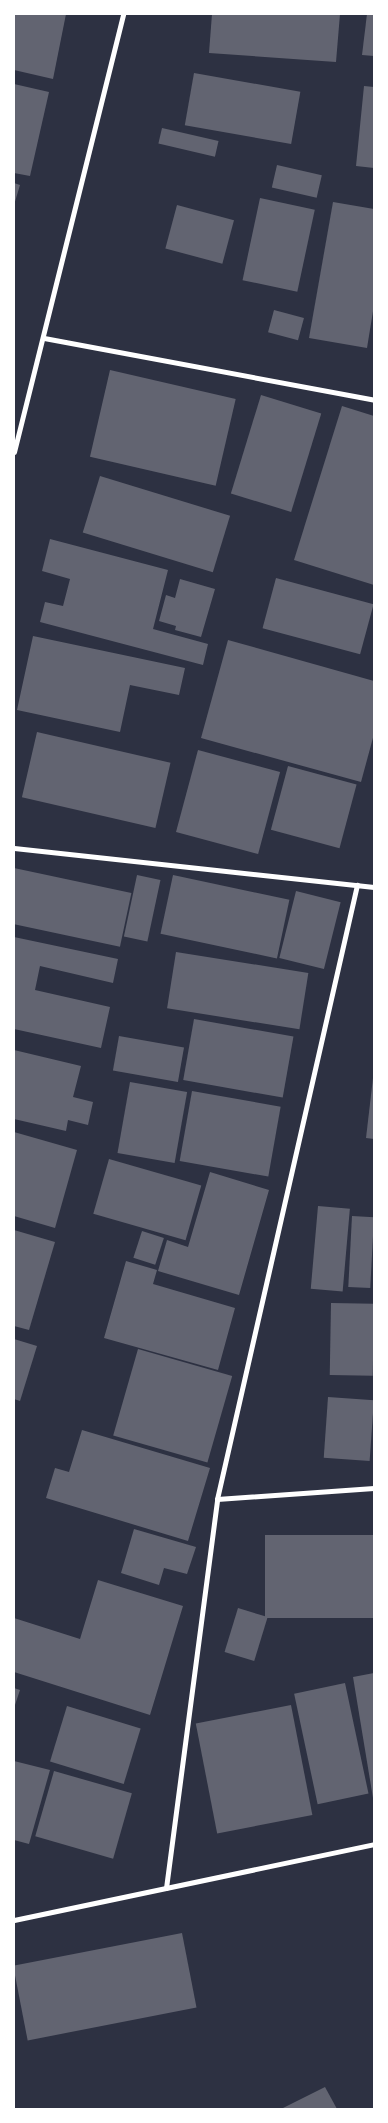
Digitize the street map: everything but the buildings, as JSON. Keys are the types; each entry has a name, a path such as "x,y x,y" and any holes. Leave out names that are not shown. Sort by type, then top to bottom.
{"street":[{"path":"14,452 44,338 123,14"},
{"path":"44,338 374,400"},
{"path":"14,848 374,887"},
{"path":"166,1888 217,1499 357,885"},
{"path":"217,1499 374,1488"},
{"path":"14,1920 374,1844"}]}
